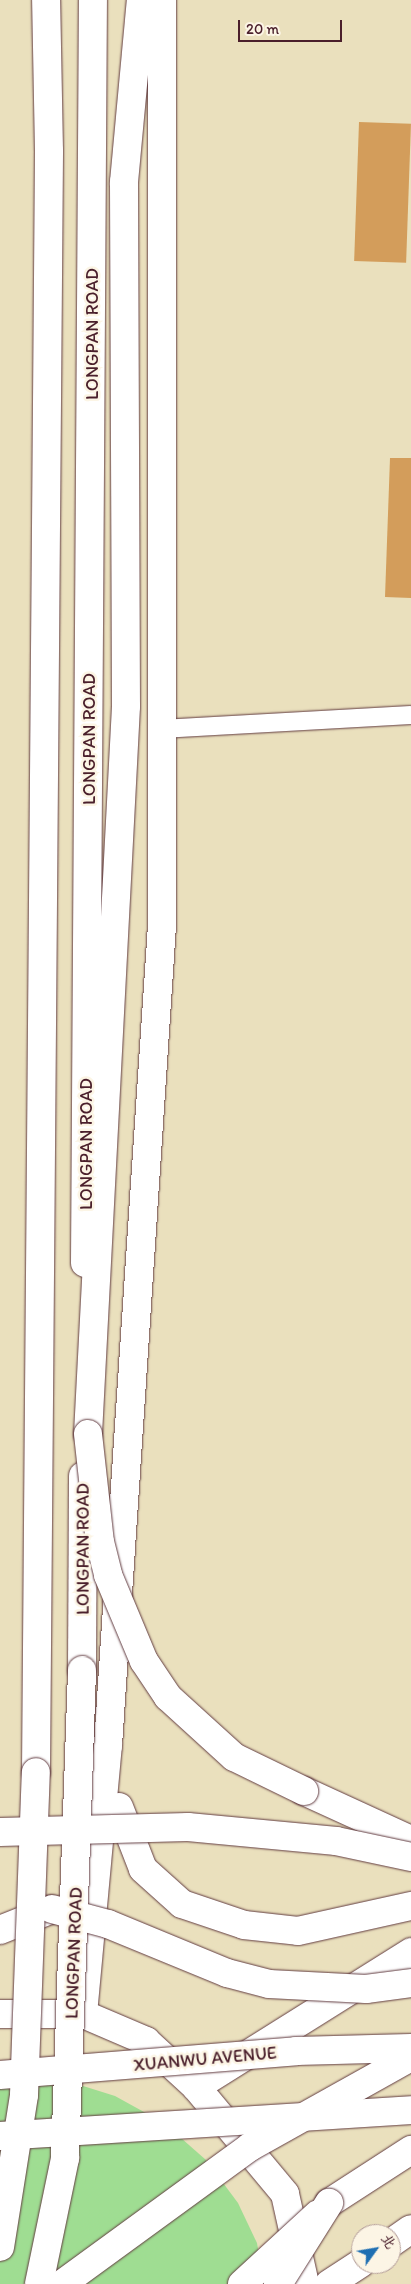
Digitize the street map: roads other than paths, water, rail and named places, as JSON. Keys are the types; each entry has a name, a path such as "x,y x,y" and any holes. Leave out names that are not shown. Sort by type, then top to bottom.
{"main road":[{"path":"0,2248 24,2096 36,1772 49,161 46,0"},
{"name":"LONGPAN ROAD","path":"39,2284 65,2158 82,1670 93,0"},
{"path":"141,0 124,182 126,706 88,1434 100,1542 128,1625 168,1697 234,1757 411,1840"},
{"name":"LONGPAN ROAD","path":"108,1745 162,926 162,0"},
{"path":"108,1745 122,1823 136,1854 143,1869 182,1904 244,1925 298,1931 411,1906"},
{"path":"83,2014 108,1745"},
{"path":"0,1832 208,1828 336,1841 411,1857"},
{"path":"0,1908 52,1909 108,1924 227,1973 269,1984 366,1989 411,1983"},
{"path":"0,1930 52,1909"},
{"path":"196,2087 411,1952"},
{"path":"0,2014 83,2014 146,2041 196,2087 285,2194 305,2284"},
{"name":"XUANWU AVENUE","path":"0,2075 306,2050 411,2048"},
{"path":"62,2284 250,2147 411,2058"},
{"path":"0,2136 411,2110"},
{"path":"242,2284 329,2203 411,2150"},
{"path":"278,2284 329,2203"},
{"path":"329,2284 351,2270"}],"lane":[{"path":"161,729 411,715"}]}
